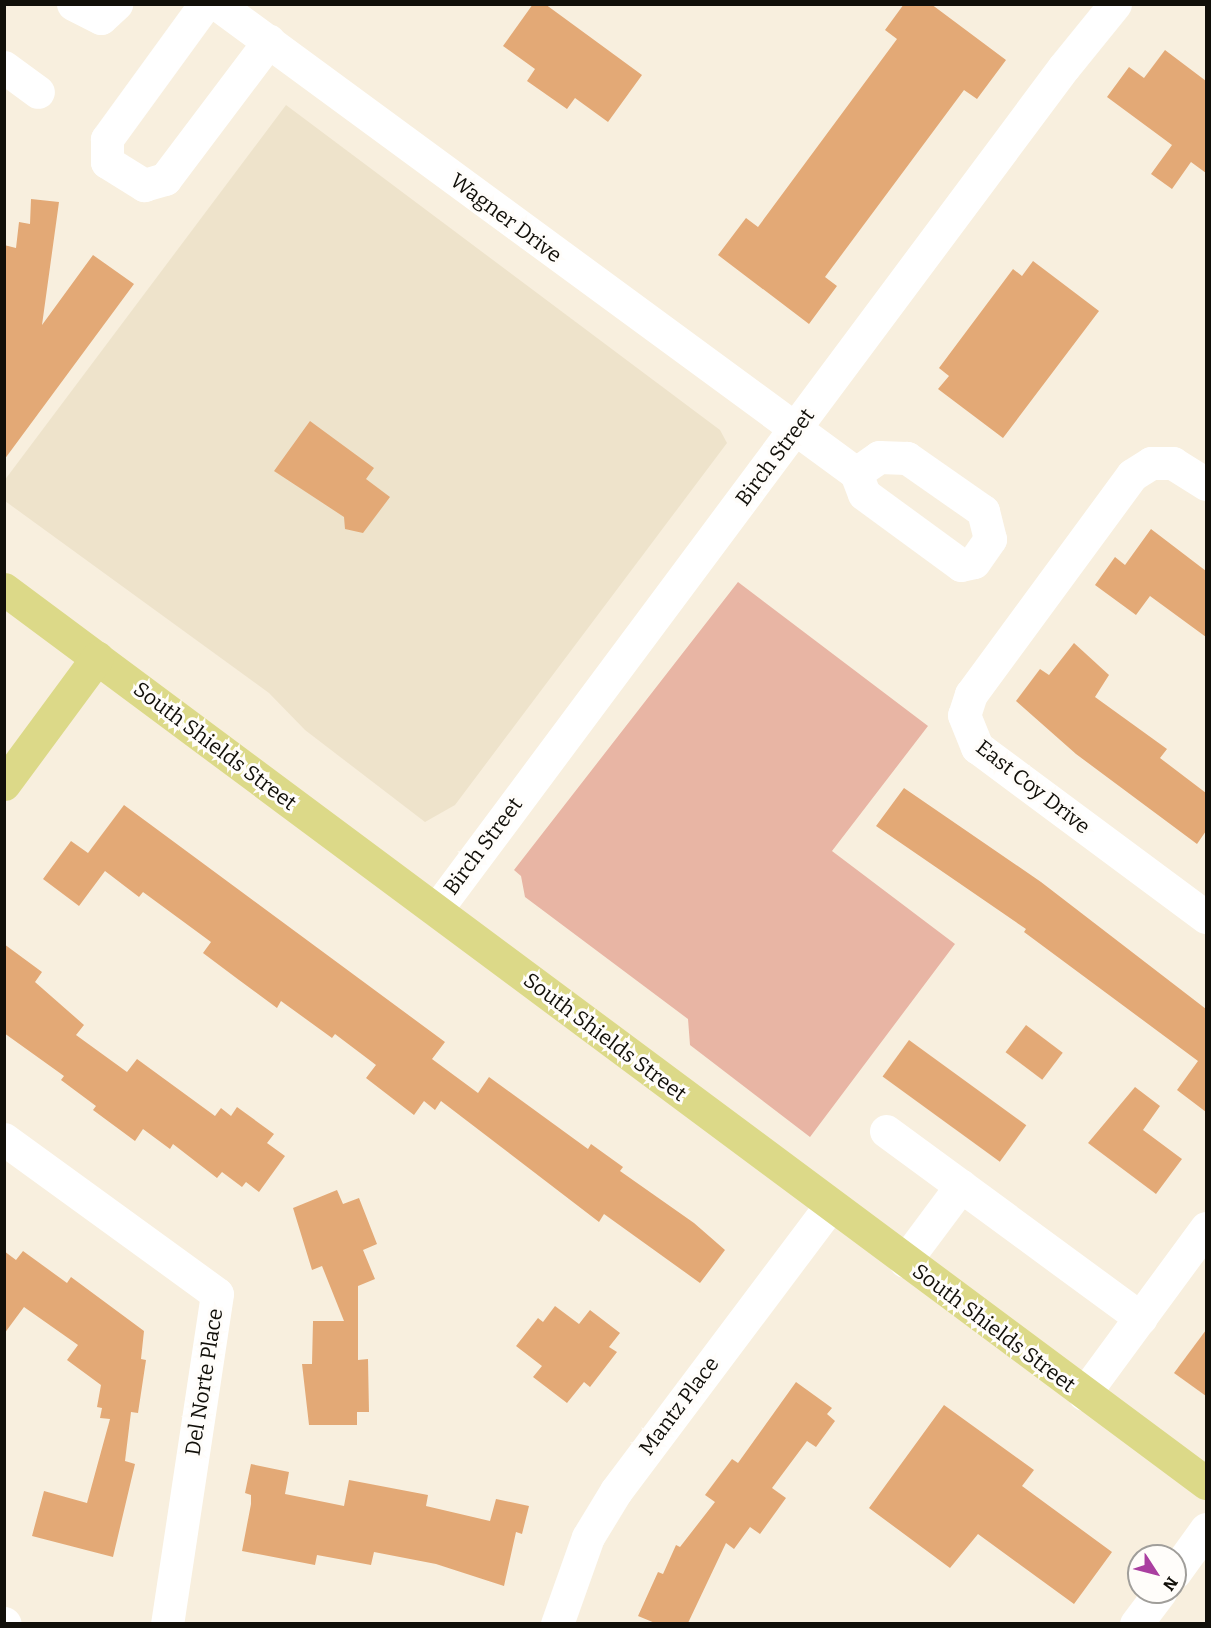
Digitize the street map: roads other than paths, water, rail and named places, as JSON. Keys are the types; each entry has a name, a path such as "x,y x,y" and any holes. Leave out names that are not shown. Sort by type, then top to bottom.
{"main road":[{"name":"South Shields Street","path":"4,589 830,1206 1206,1483"},
{"path":"4,784 97,658"}],"street":[{"path":"73,4 101,18 116,4"},
{"path":"205,4 107,139 107,162 144,185 165,179 269,41"},
{"name":"Wagner Drive","path":"217,4 856,473"},
{"name":"Birch Street","path":"436,910 797,429 1064,67 1115,4"},
{"path":"4,67 38,92"},
{"name":"East Coy Drive","path":"1206,484 1173,463 1141,468 971,694 964,714 969,736 977,747 1206,917"},
{"path":"886,1131 1141,1318"},
{"name":"Del Norte Place","path":"4,1139 217,1294 167,1623"},
{"path":"905,1261 961,1186"},
{"name":"Mantz Place","path":"557,1623 588,1537 616,1491 830,1206"},
{"path":"1084,1394 1206,1228"},
{"path":"1187,1555 1206,1529"},
{"path":"1137,1623 1151,1604"}]}
